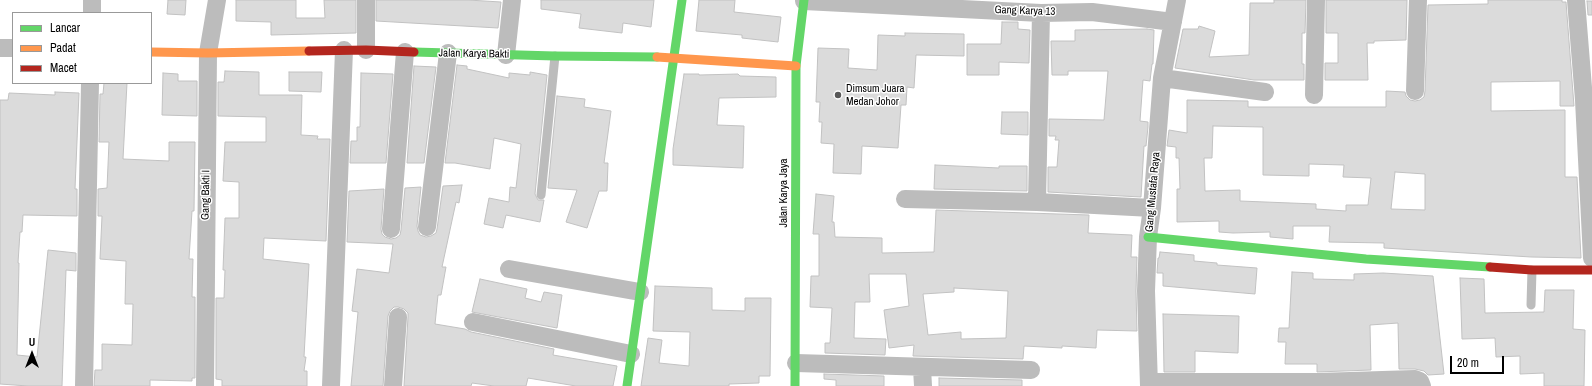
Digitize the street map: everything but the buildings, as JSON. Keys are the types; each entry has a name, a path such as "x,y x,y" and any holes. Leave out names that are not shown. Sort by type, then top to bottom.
{"street":[{"path":"92,0 92,12"},
{"name":"Gang Bakti I","path":"205,386 208,53 217,0"},
{"path":"366,0 366,50"},
{"path":"506,55 512,0"},
{"path":"627,386 682,0"},
{"name":"Gang Mustafa Raya","path":"1149,384 1146,291 1148,237 1152,208 1162,78 1177,0"},
{"path":"1314,95 1316,0"},
{"path":"1415,91 1418,0"},
{"path":"1576,0 1584,100 1592,258"},
{"name":"Gang Karya 13","path":"804,1 1041,13 1093,6 1173,22"},
{"name":"Jalan Karya Jaya","path":"795,386 796,66 804,1"},
{"path":"1037,202 1041,13"},
{"path":"0,48 12,48"},
{"path":"331,386 344,50"},
{"name":"Jalan Karya Bakti","path":"152,52 208,53 366,50 506,55 673,57 796,66"},
{"path":"391,229 405,52"},
{"path":"427,228 448,53"},
{"path":"1162,78 1265,92"},
{"path":"84,386 90,84"},
{"path":"905,199 1037,202 1152,208"},
{"path":"1148,237 1366,259 1532,270 1592,270"},
{"path":"509,269 640,292"},
{"path":"393,386 398,318"},
{"path":"473,322 632,354"},
{"path":"796,363 922,368 1031,370"},
{"path":"922,368 923,386"},
{"path":"1149,384 1318,384 1415,379 1420,381 1422,386"}],"lane":[{"path":"541,195 555,56"},
{"path":"1531,305 1532,270"}],"traffic: fast":[{"path":"627,386 682,0"},
{"path":"795,386 796,66 804,0"},
{"path":"414,52 657,57"},
{"path":"1148,237 1366,259 1490,267"}],"traffic: slow":[{"path":"152,52 208,53 309,51"},
{"path":"657,57 796,66"}],"traffic: jam":[{"path":"309,51 366,50 414,52"},
{"path":"1490,267 1532,270 1592,270"}],"place":[{"name":"Dimsum Juara Medan Johor","path":"838,95"}]}
